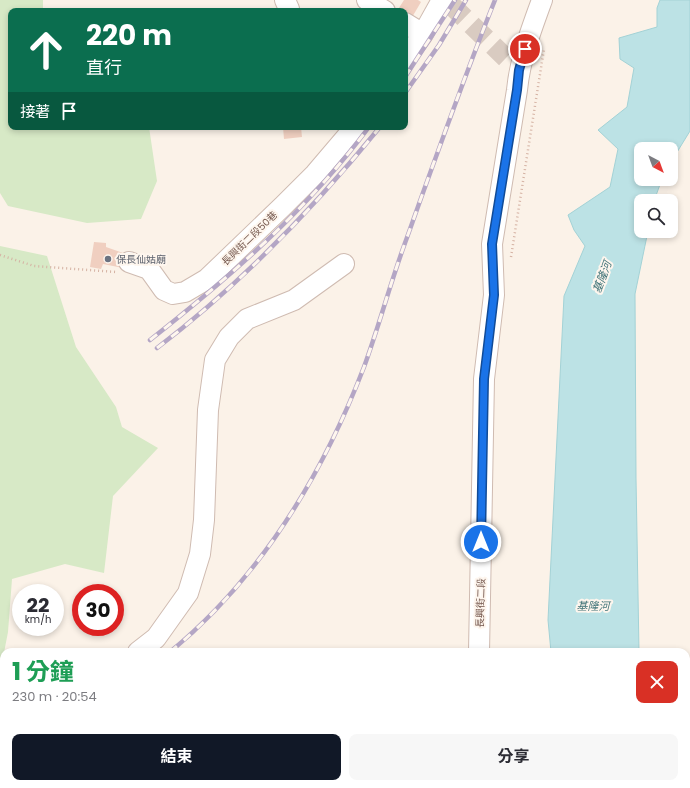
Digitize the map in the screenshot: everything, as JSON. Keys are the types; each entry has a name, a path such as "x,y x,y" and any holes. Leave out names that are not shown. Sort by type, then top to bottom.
{"street":[{"path":"367,0 380,8"},
{"name":"長興街二段","path":"479,648 484,379 494,295 492,244 517,90 513,64 528,38 542,0"},
{"path":"408,56 446,1"},
{"path":"408,25 423,34"},
{"name":"長興街二段50巷","path":"129,262 149,269 164,290 173,294 185,292 207,279 284,206 315,174 352,130"},
{"path":"143,648 156,638 188,593 200,554 204,520 208,410 215,360 229,337 247,318 294,300 344,264"}],"path":[{"path":"0,255 34,266 125,272 129,262"}],"green space":[{"path":"0,0 43,0 43,8 8,8 8,130 149,130 157,181 141,219 87,223 8,206 0,193"},
{"path":"0,246 47,256 76,347 116,407 122,427 158,448 113,496 104,573 65,564 12,579 8,632 5,648 0,648"}],"water":[{"name":"基隆河","path":"660,0 690,0 690,131 678,151 678,142 634,142 634,186 659,186 657,194 634,194 634,238 647,238 635,294 639,648 551,648 548,620 564,296 585,246 574,230 568,215 610,187 618,149 598,130 627,107 634,68 620,59 619,38 657,27 657,8"}],"building":[{"path":"404,0 418,0 421,2 411,19 408,18 408,8 399,8"},
{"path":"283,130 301,130 302,137 284,139"},
{"name":"保長仙姑廟","path":"94,242 106,243 106,247 126,254 123,268 103,264 101,269 90,267"}],"tunnel":[{"path":"450,4 506,58"}],"railway":[{"path":"408,72 455,0"},
{"path":"408,89 439,45 466,0"},
{"path":"175,648 203,623 233,591 260,558 285,522 329,447 364,367 405,243 460,91 495,0"},
{"path":"150,340 209,292 267,241 320,186 367,130"},
{"path":"157,348 247,272 329,187 378,130"}],"place":[{"name":"保長仙姑廟","path":"108,259"}],"route":[{"path":"481,542 481,466 484,379 494,295 492,244 519,70 525,49"}]}
